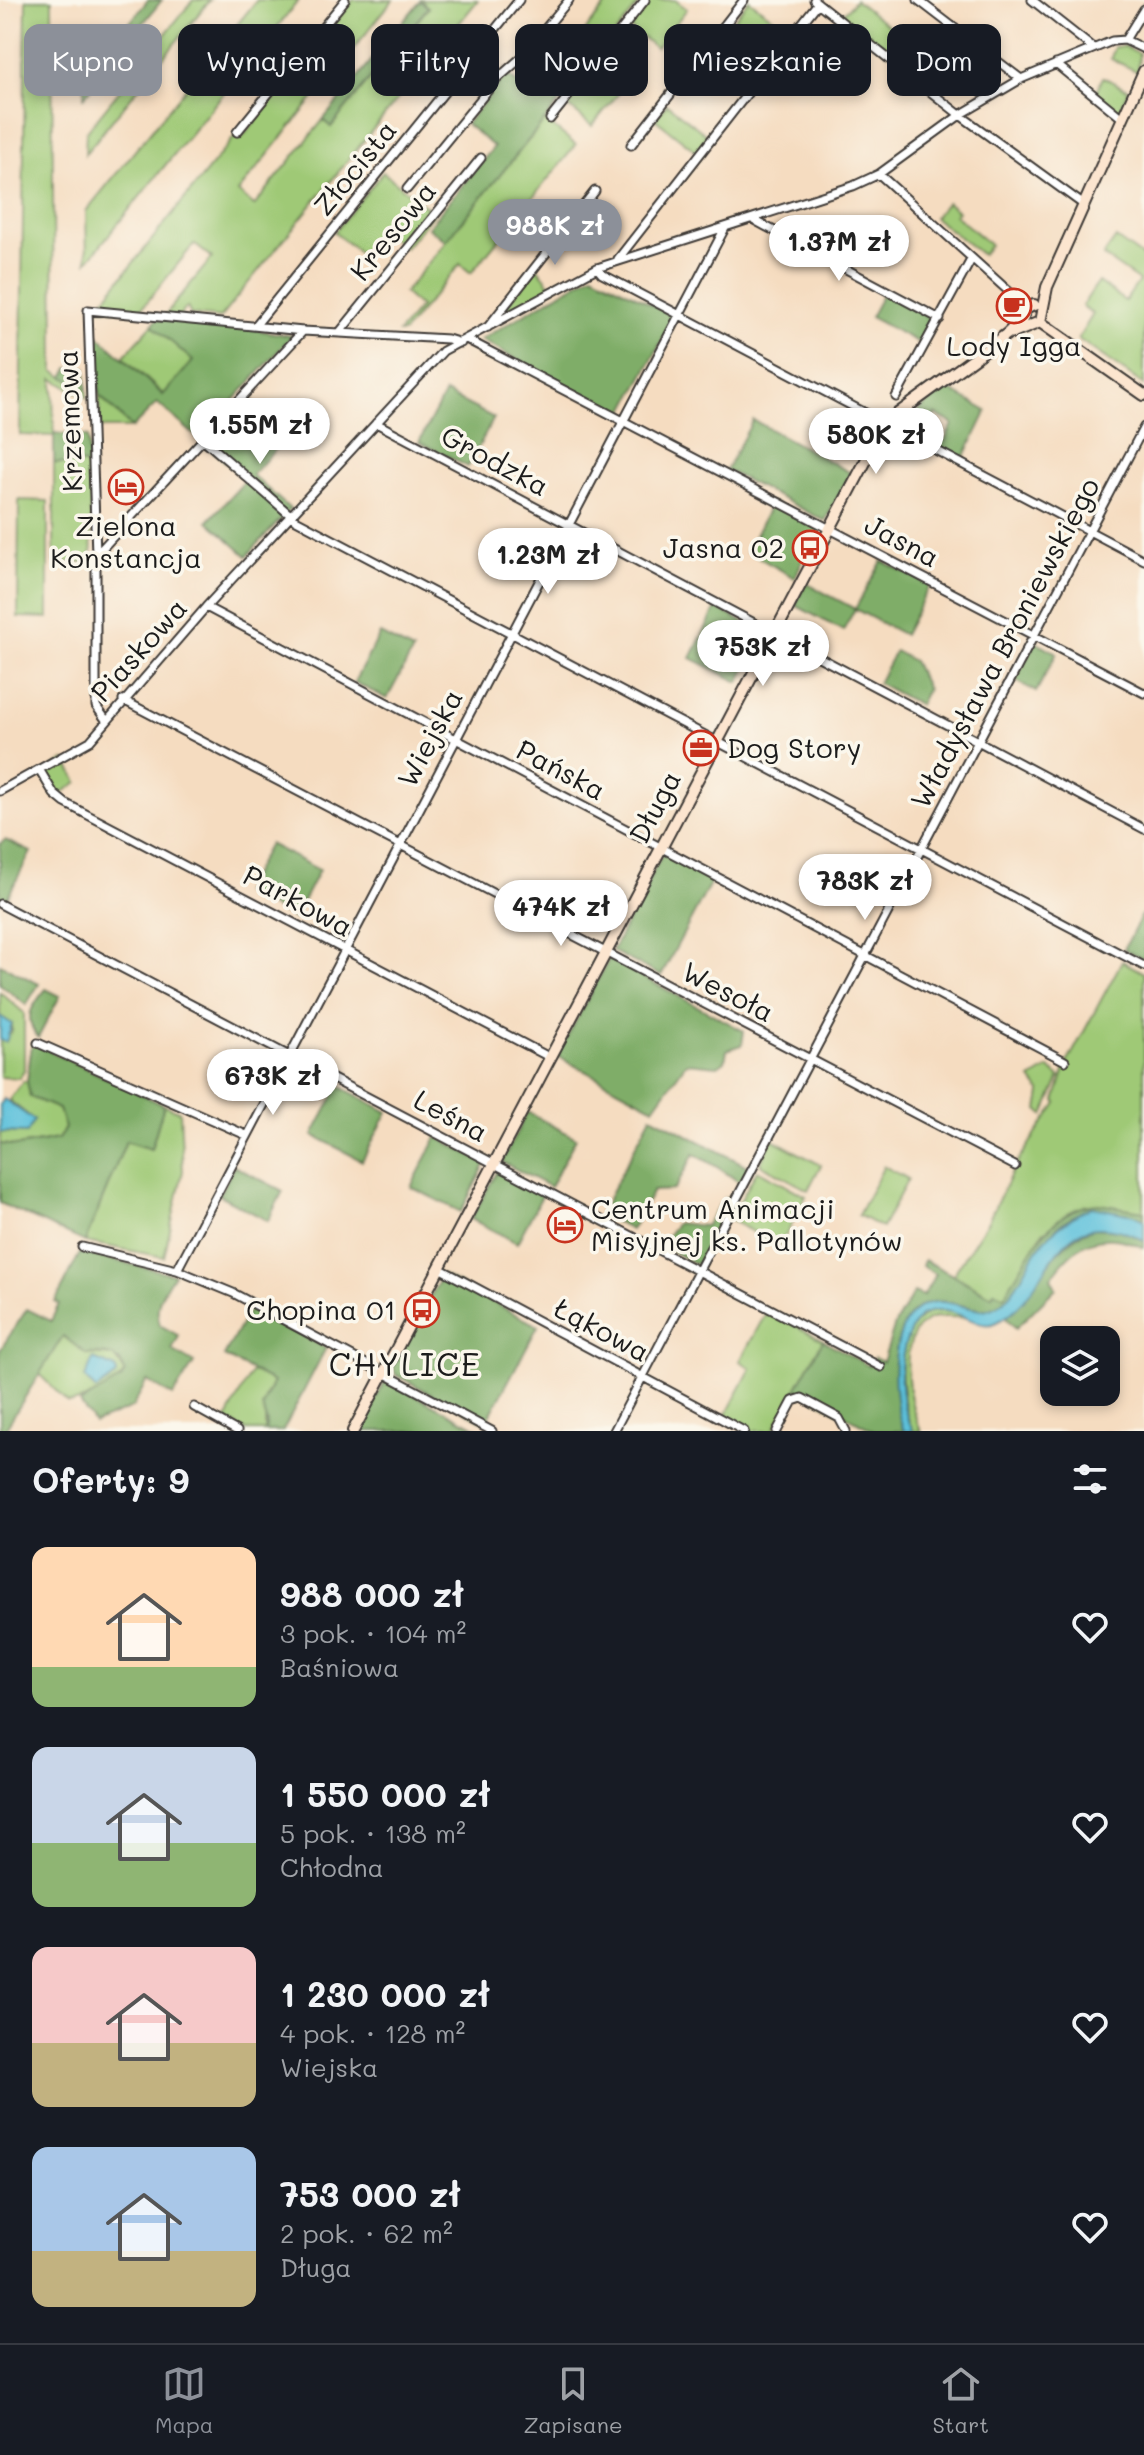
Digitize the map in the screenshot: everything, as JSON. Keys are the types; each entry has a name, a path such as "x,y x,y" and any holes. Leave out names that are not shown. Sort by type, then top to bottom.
{"street":[{"path":"237,132 345,0"},
{"name":"Złocista","path":"255,326 519,0"},
{"path":"407,189 497,79 521,58 569,0"},
{"path":"550,119 645,0"},
{"path":"631,145 744,0"},
{"path":"918,0 1021,79"},
{"path":"1032,0 1093,48"},
{"path":"616,261 816,2 845,24"},
{"path":"1144,9 1125,40 1144,49"},
{"name":"Piaskowa","path":"0,791 83,745 436,357 597,268 752,219 879,174 960,115 1021,79 1093,48 1125,40"},
{"path":"871,44 960,115 1084,205"},
{"path":"1056,64 1122,118"},
{"path":"1032,314 1144,71"},
{"name":"Kresowa","path":"340,332 481,158"},
{"path":"879,174 1032,314 1144,395"},
{"path":"487,330 595,191"},
{"path":"752,219 940,319"},
{"name":"Wiejska","path":"177,1270 725,228"},
{"path":"896,397 972,258"},
{"path":"597,268 678,315 1144,560"},
{"name":"Krzemowa","path":"106,720 96,706 96,538 88,310 255,326"},
{"name":"Długa","path":"353,1431 828,528 887,424 1032,314"},
{"path":"255,326 465,341"},
{"path":"96,555 303,331"},
{"name":"Jasna","path":"465,341 623,420 1144,693"},
{"name":"Grodzka","path":"376,423 1144,829"},
{"name":"Władysława Broniewskiego","path":"614,1431 1144,427"},
{"path":"203,439 291,515 1144,966"},
{"path":"96,538 110,540"},
{"name":"Pańska","path":"206,607 1065,1061"},
{"name":"Wesoła","path":"123,700 1015,1166"},
{"name":"Parkowa","path":"39,769 54,794 65,803 549,1057"},
{"name":"Leśna","path":"0,904 881,1367"},
{"path":"38,1043 246,1135"},
{"path":"82,1247 177,1270 233,1293 492,1431"},
{"name":"Łąkowa","path":"439,1268 744,1431"},
{"path":"777,1431 793,1401 802,1398 839,1418 846,1431"},
{"path":"194,1407 237,1431"}],"green space":[{"path":"26,0 52,0 52,24 26,24"},
{"path":"148,0 162,0 143,24 129,24"},
{"path":"193,0 210,0 191,24 178,24 178,39 162,59 162,38"},
{"path":"257,0 299,0 280,24 238,24"},
{"path":"353,0 393,0 355,47 355,24 334,24"},
{"path":"421,0 478,0 459,24 415,24 428,8"},
{"path":"610,0 642,0 623,24 591,24"},
{"path":"649,0 675,0 687,9 675,24 664,24 664,38 656,48 648,42 648,24 630,24"},
{"path":"749,0 782,24 730,24"},
{"path":"855,0 887,25 887,52 871,40 871,24 851,24 841,16"},
{"path":"420,1 428,7 414,24 401,24"},
{"path":"1124,46 1139,53 1138,72 1111,59 1114,47"},
{"path":"371,61 371,78 331,127 323,120 343,96 355,96 355,81"},
{"path":"506,74 515,81 515,96 564,96 446,241 428,227 494,147 466,124 488,96 499,96 499,83"},
{"path":"1103,77 1129,90 1119,112 1095,94"},
{"path":"371,78 371,96 400,96 220,318 191,315 187,307 180,316 165,315 212,258 194,244 139,312 97,308 235,136 240,140 276,96 316,96 238,192 254,206 323,120 331,127"},
{"path":"25,96 53,96 54,371 87,390 87,398 53,379 54,436 20,435"},
{"path":"115,96 132,96 85,154 86,132"},
{"path":"179,96 221,96 87,262 86,211"},
{"path":"572,96 616,96 592,126 566,104"},
{"path":"667,104 709,137 697,152 655,119"},
{"path":"545,120 576,145 471,273 460,264 403,333 398,333 420,307 404,293"},
{"path":"383,172 434,213 405,248 381,230 361,254 334,232"},
{"path":"947,202 958,211 955,215 990,245 982,255 934,217"},
{"path":"1116,238 1144,258 1144,385 1078,339 1093,314 1082,306 1098,282 1125,301 1139,281 1103,256"},
{"path":"537,267 554,289 495,320"},
{"path":"593,274 675,316 622,416 480,340"},
{"path":"883,293 932,319 919,343 870,317"},
{"path":"157,319 228,325 292,336 199,439 157,403 132,428 99,395 98,335 163,395 193,361 152,325"},
{"path":"152,325 194,361 164,395 123,357"},
{"path":"69,368 86,368 87,390 64,377"},
{"path":"946,388 987,411 963,460 936,447 940,440 944,442 953,424 935,414 926,431 932,435 928,442 898,427"},
{"path":"445,393 494,418 468,467 419,442"},
{"path":"99,395 132,428 100,428"},
{"path":"248,396 289,434 252,475 290,509 247,556 208,521 246,480 204,443"},
{"path":"753,420 851,473 825,521 726,470"},
{"path":"54,433 88,437 89,464 54,463"},
{"path":"54,463 89,464 92,562 54,562"},
{"path":"19,500 48,501 48,618 18,617"},
{"path":"772,502 821,528 810,543 795,578 747,551"},
{"path":"882,561 930,585 904,635 855,609"},
{"path":"806,583 855,609 843,631 795,605"},
{"path":"716,608 766,634 739,682 691,658"},
{"path":"380,634 413,651 387,699 354,682"},
{"path":"1036,642 1057,653 1036,692 1015,680"},
{"path":"895,651 913,661 927,689 919,705 878,683"},
{"path":"65,760 78,782 59,795 45,772"},
{"path":"5,840 31,852 5,902 0,899 0,844"},
{"path":"269,844 319,870 294,919 243,892"},
{"path":"663,853 712,880 661,976 612,951"},
{"path":"1144,911 1144,960 1124,949"},
{"path":"609,959 744,1031 742,1045 727,1050 725,1061 718,1066 686,1063 654,1108 557,1056"},
{"path":"1122,961 1144,973 1144,1211 1086,1205 1043,1232 1005,1296 992,1296 953,1275 988,1221 1016,1164 1057,1103 1055,1101 1066,1065"},
{"path":"0,964 39,984 26,1005 0,984"},
{"path":"46,989 60,996 38,1038 30,1018 36,1001"},
{"path":"0,992 24,1013 24,1070 19,1078 0,1077 0,1040 12,1032 12,1024 0,1016"},
{"path":"32,1043 164,1105 151,1149 126,1141 85,1242 0,1203 0,1144 18,1146 58,1139 65,1128 59,1109 30,1097 27,1081"},
{"path":"1049,1068 1060,1077 1044,1115 1038,1110 1041,1093 1031,1079"},
{"path":"23,1081 27,1081 31,1097 59,1109 65,1128 58,1139 18,1146 0,1144 0,1132 26,1133 34,1120 9,1100"},
{"path":"339,1086 388,1112 362,1161 313,1135"},
{"path":"164,1105 180,1112 183,1171 164,1257 85,1242 126,1141 151,1149"},
{"path":"527,1112 576,1138 550,1187 502,1162"},
{"path":"651,1116 749,1167 740,1183 694,1154 674,1190 653,1191 631,1230 600,1214"},
{"path":"437,1137 486,1163 461,1212 411,1187"},
{"path":"772,1139 821,1165 808,1190 760,1164"},
{"path":"234,1166 283,1191 268,1221 219,1195"},
{"path":"884,1166 908,1179 882,1228 858,1215"},
{"path":"498,1170 543,1194 517,1243 471,1219"},
{"path":"757,1170 806,1196 780,1246 730,1220"},
{"path":"724,1198 731,1199 697,1265 660,1245 677,1223 705,1226"},
{"path":"1099,1204 1144,1211 1144,1220 1109,1212 1086,1212 1068,1219 1055,1230 1013,1292 999,1305 976,1309 934,1302 918,1308 906,1321 895,1357 896,1398 904,1431 874,1431 796,1389 823,1340 869,1366 874,1358 883,1362 895,1324 914,1292 923,1296 936,1274 922,1266 924,1260 992,1296 994,1291 1004,1296 1031,1251 1053,1224 1082,1207"},
{"path":"1094,1228 1122,1230 1144,1240 1144,1248 1115,1239 1103,1239 1080,1247 1051,1278 1056,1288 1016,1328 1005,1317 1066,1245"},
{"path":"80,1253 174,1274 160,1298 158,1318 160,1325 179,1336 172,1350 194,1363 173,1396 147,1381 132,1408 94,1423 80,1403 121,1379 125,1372 115,1357 86,1354 63,1336 4,1431 0,1431 0,1350 27,1309 51,1321 59,1304 55,1302"},
{"path":"442,1275 538,1326 486,1423 396,1375 393,1367"},
{"path":"250,1308 326,1348 283,1431 265,1431 267,1423 262,1407 273,1382 224,1356"},
{"path":"767,1311 823,1340 773,1431 749,1431 725,1417 751,1368 740,1361"},
{"path":"938,1311 959,1312 969,1318 935,1318 916,1331 910,1344 908,1374 912,1406 921,1431 913,1431 902,1381 905,1343 912,1328 923,1316"},
{"path":"63,1335 86,1354 114,1356 125,1372 121,1378 100,1393 68,1403 38,1373"},
{"path":"252,1371 273,1382 265,1398 265,1431 246,1431 226,1420"},
{"path":"386,1380 483,1431 359,1431"}],"water":[{"path":"0,1016 12,1024 6,1042 0,1040"},
{"path":"4,1099 34,1120 27,1133 0,1132 0,1105"},
{"path":"1092,1207 1134,1215 1144,1220 1144,1240 1112,1229 1089,1229 1070,1238 1015,1310 995,1323 987,1325 943,1311 920,1316 912,1328 902,1357 903,1403 913,1431 904,1431 894,1377 900,1337 907,1320 919,1308 935,1302 985,1310 1000,1304 1015,1287 1046,1239 1068,1220"},
{"path":"93,1359 116,1368 117,1375 96,1390 85,1378"}],"place":[{"name":"Lody Igga","path":"1014,306"},
{"name":"Zielona Konstancja","path":"126,487"},
{"name":"Jasna 02","path":"810,548"},
{"name":"Dog Story","path":"701,748"},
{"name":"Centrum Animacji Misyjnej ks. Pallotynów","path":"565,1225"},
{"name":"Chopina 01","path":"422,1310"}],"district":[{"name":"CHYLICE","path":"405,1365"}]}
